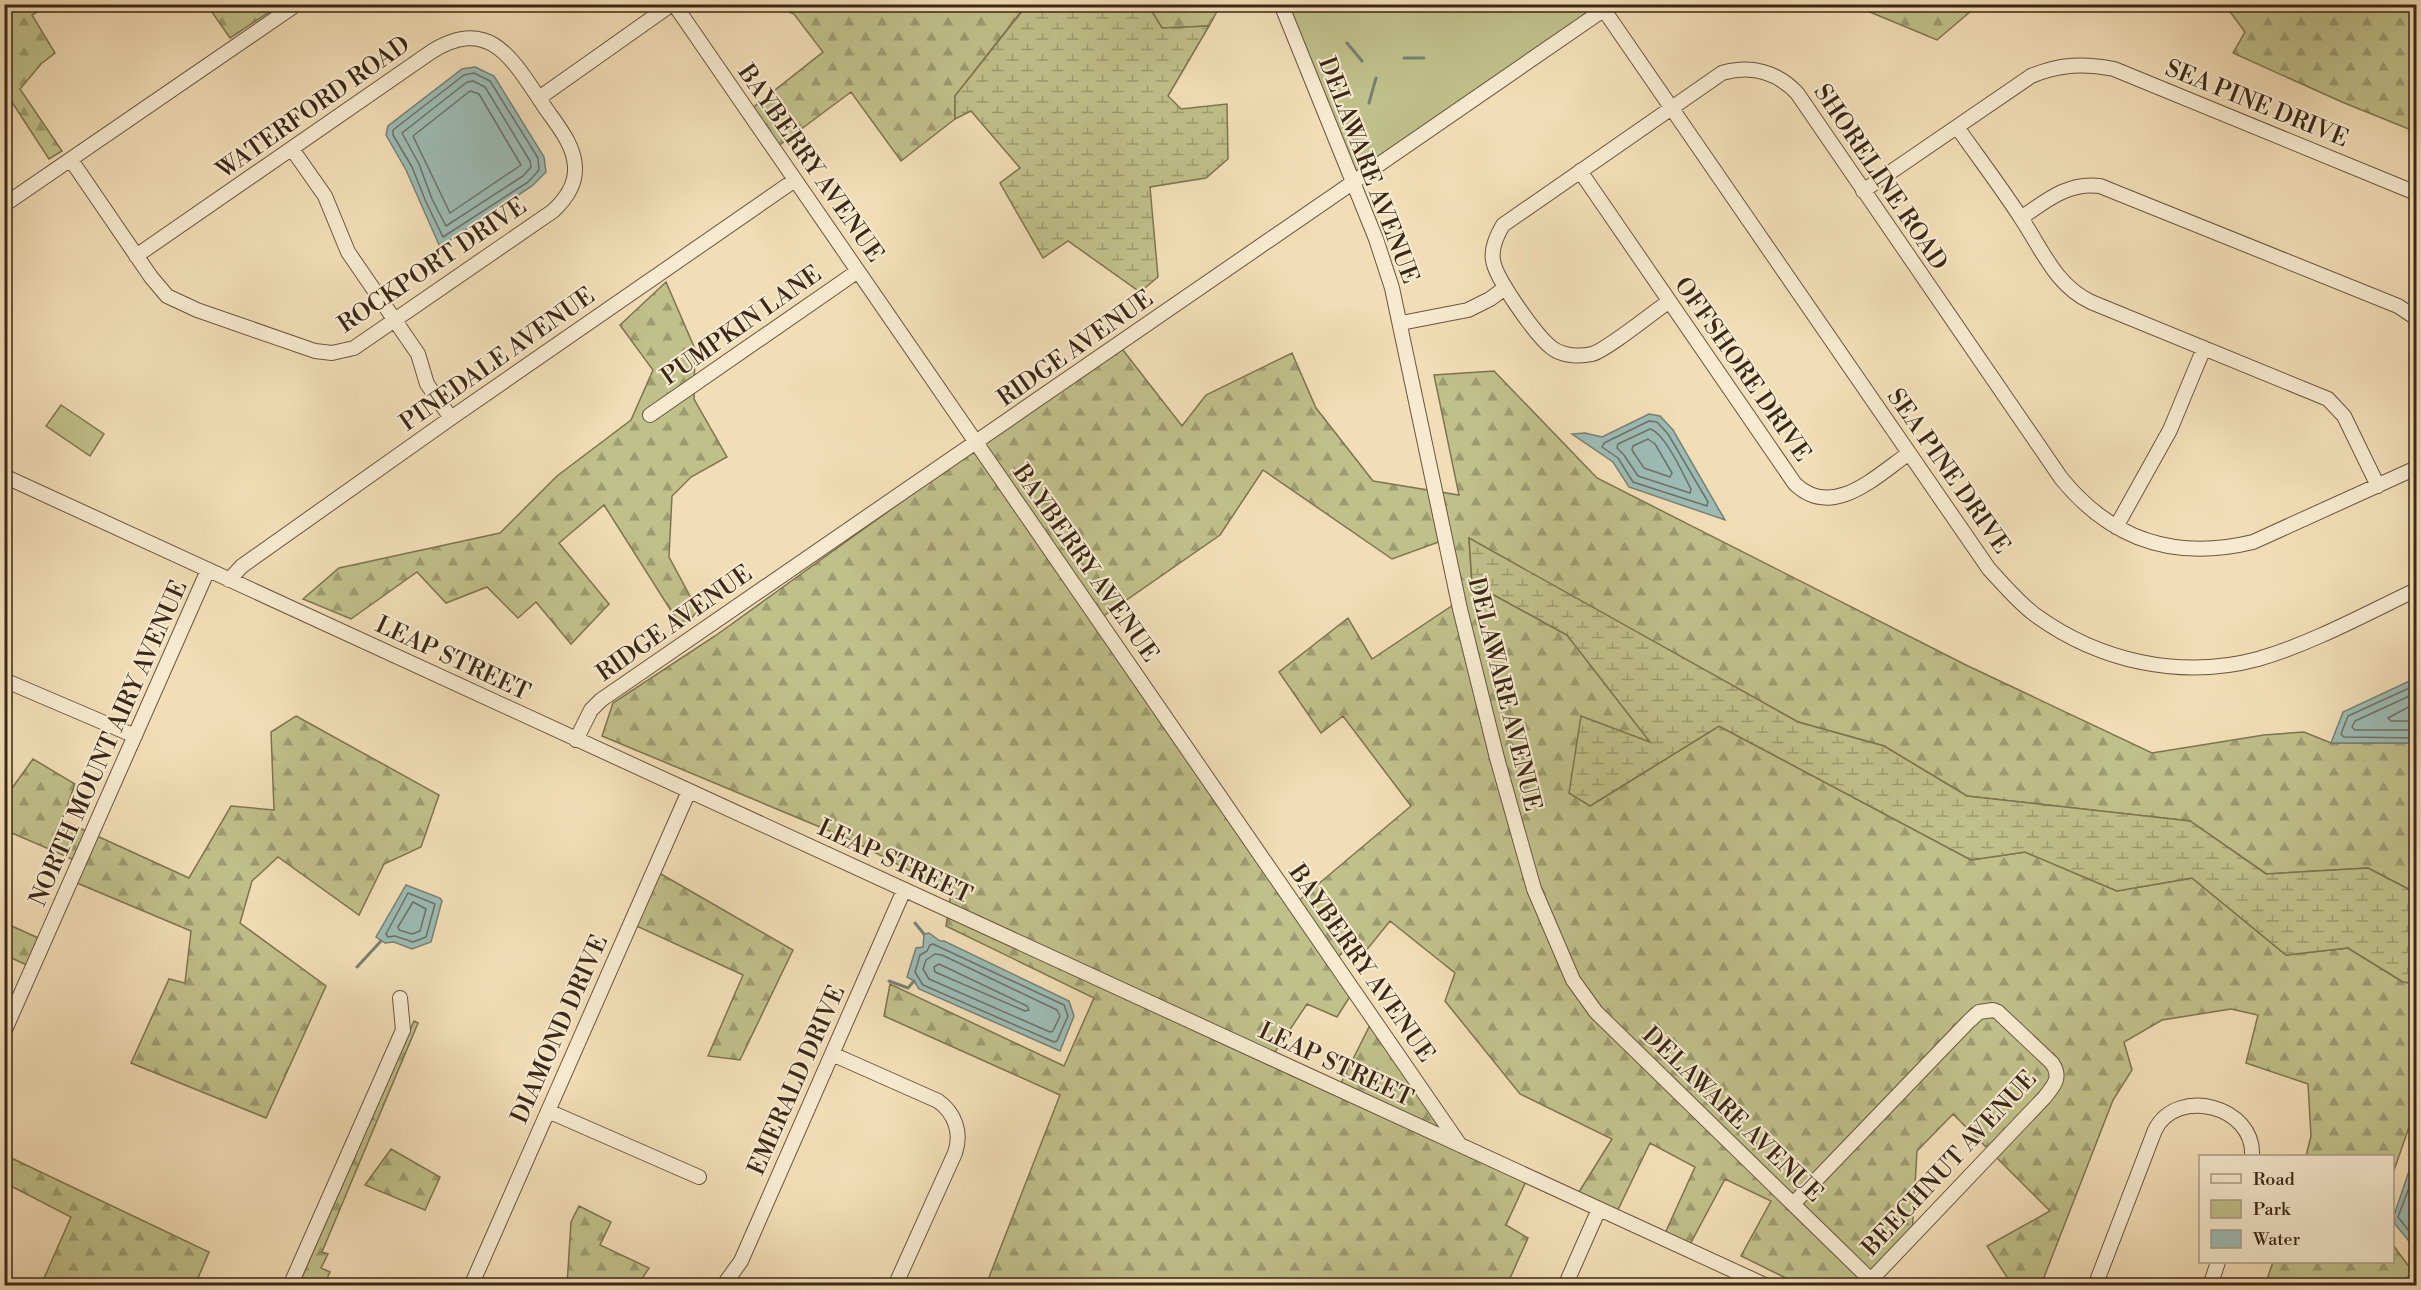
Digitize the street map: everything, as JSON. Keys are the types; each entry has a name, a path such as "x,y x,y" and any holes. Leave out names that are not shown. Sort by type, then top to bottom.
{"street":[{"path":"4,205 297,4"},
{"path":"539,98 673,4"},
{"name":"BAYBERRY AVENUE","path":"673,4 1462,1147"},
{"name":"DELAWARE AVENUE","path":"1281,4 1385,264 1401,323 1450,565 1497,758 1534,889 1566,966 1596,1012 1793,1203 1871,1283"},
{"name":"RIDGE AVENUE","path":"576,740 588,714 597,703 1608,7"},
{"name":"SEA PINE DRIVE","path":"1608,7 1671,107 1908,454 1989,569 2010,593 2033,613 2058,630 2126,659 2162,666 2190,668 2241,663 2286,649 2416,591"},
{"name":"WATERFORD ROAD","path":"136,256 431,52 457,39 479,39 502,50 518,67 539,98"},
{"name":"SEA PINE DRIVE","path":"1863,191 2031,76 2060,66 2088,64 2114,69 2416,193"},
{"name":"SHORELINE ROAD","path":"1668,302 1594,354 1563,354 1541,337 1505,288 1493,261 1498,234 1503,225 1722,74 1746,69 1770,74 1784,81 1797,93 2061,478 2083,503 2116,527 2141,540 2168,547 2187,549 2232,547 2253,542 2416,468"},
{"name":"ROCKPORT DRIVE","path":"71,160 157,285 174,300 315,351 332,353 351,349 553,211 566,197 575,174 572,152 561,130 539,98"},
{"path":"1957,127 2021,218 2056,274 2070,290 2091,302 2328,399 2344,416 2378,486"},
{"path":"292,149 327,199 348,252 420,358 427,384 451,418"},
{"name":"OFFSHORE DRIVE","path":"1580,171 1668,302 1796,484 1820,498 1844,496 1908,454"},
{"name":"PINEDALE AVENUE","path":"229,580 242,566 451,418 795,180"},
{"path":"2021,218 2068,188 2086,185 2100,186 2398,306 2416,318"},
{"name":"PUMPKIN LANE","path":"650,416 858,271"},
{"path":"1401,323 1468,310 1505,288"},
{"path":"2116,527 2170,430 2204,348"},
{"name":"LEAP STREET","path":"4,476 1765,1285"},
{"name":"NORTH MOUNT AIRY AVENUE","path":"4,1032 208,570"},
{"path":"4,680 135,736"},
{"name":"DIAMOND DRIVE","path":"471,1286 689,791"},
{"name":"EMERALD DRIVE","path":"723,1286 741,1261 904,890"},
{"path":"291,1286 403,1030 399,998"},
{"name":"BEECHNUT AVENUE","path":"1793,1203 1979,1012 1993,1010 2010,1022 2052,1063 2057,1075 2054,1085 2044,1098 1871,1283"},
{"path":"832,1054 938,1101 949,1111 957,1127 958,1143 955,1153 895,1286"},
{"path":"2095,1286 2158,1123 2168,1113 2188,1105 2216,1110 2231,1116 2243,1125 2250,1141 2252,1155"},
{"path":"548,1111 699,1177"},
{"path":"1564,1286 1599,1209"},
{"path":"2210,1286 2218,1263"}],"green space":[{"path":"5,4 49,5 32,15 55,53 41,64 20,89 62,151 49,159 8,96 5,98"},
{"path":"1027,4 955,96 955,119 901,161 851,92 773,150 746,113 823,52 794,14 772,5"},
{"path":"1261,4 1220,6 1209,26 1162,28 1148,5"},
{"path":"207,5 280,5 230,38"},
{"path":"1027,5 1148,5 1162,28 1209,26 1168,96 1181,109 1227,104 1228,159 1206,178 1150,187 1158,277 1140,292 1068,241 1043,258 1000,183 1020,168 971,111 955,119 955,96"},
{"path":"1282,5 1615,5 1353,182"},
{"path":"1853,5 1978,5 1937,40"},
{"path":"2225,5 2416,5 2416,132 2233,53 2245,32"},
{"path":"666,282 695,349 694,399 727,457 691,477 672,496 669,557 698,611 682,628 604,505 559,543 609,604 571,644 536,602 518,618 487,587 446,603 417,572 351,619 303,599 339,568 500,533 557,476 631,420 653,370 620,325"},
{"path":"1119,345 1182,426 1206,395 1292,353 1316,408 1373,481 1459,495 1434,375 1494,371 1597,478 1966,665 2152,753 2264,735 2304,732 2331,743 2416,743 2416,893 2368,868 2267,874 2190,821 1967,796 1884,746 1798,722 1469,539 1472,583 1567,635 1651,743 1590,806 1719,726 1971,860 2025,852 2117,891 2192,878 2286,955 2348,948 2403,982 2416,984 2416,1118 2413,1116 2394,1170 2394,1155 2306,1155 2311,1136 2308,1084 2246,1063 2258,1015 2231,1009 2162,1020 2124,1042 2132,1070 2113,1100 2041,1285 2012,1285 1987,1246 2050,1211 1953,1114 1917,1151 1912,1235 1869,1279 1857,1280 1849,1285 1800,1285 1741,1256 1771,1201 1725,1179 1687,1250 1662,1240 1695,1167 1650,1143 1614,1218 1574,1200 1612,1139 1520,1094 1445,1001 1455,973 1390,921 1365,952 1353,942 1330,965 1354,990 1337,1017 1307,1004 1269,1061 1337,1091 1373,1019 1465,1150 1527,1179 1506,1225 1528,1238 1507,1285 986,1285 1060,1095 884,1016 890,984 1064,1066 1094,998 946,926 951,892 851,840 602,736 613,703 715,636","holes":["1263,470 1392,559 1444,540 1459,601 1372,659 1348,618 1279,672 1321,733 1343,716 1411,806 1291,907 1095,622 1220,535"]},
{"path":"61,405 104,434 90,456 46,426"},
{"path":"1469,538 1798,722 1884,746 1967,796 2190,821 2266,874 2368,868 2416,893 2416,984 2403,982 2348,948 2286,955 2192,878 2117,891 2025,852 1971,860 1719,726 1590,806 1569,793 1581,716 1650,742 1567,635 1472,583"},
{"path":"296,716 439,795 421,847 384,864 359,915 278,857 252,881 240,923 326,986 266,1118 131,1063 169,979 185,983 191,931 70,880 79,862 5,830 4,794 7,795 33,759 75,784 62,820 189,878 231,806 274,810 271,732"},
{"path":"654,870 793,950 740,1060 708,1056 743,975 630,923"},
{"path":"5,923 45,941 33,968 5,955"},
{"path":"414,1021 418,1023 322,1252 328,1254 321,1268 330,1272 324,1285 298,1286"},
{"path":"391,1149 440,1177 425,1210 365,1185"},
{"path":"5,1155 209,1252 195,1285 41,1285 71,1217 5,1183"},
{"path":"579,1206 611,1222 600,1245 649,1268 638,1285 567,1285 571,1222"},
{"path":"2394,1246 2413,1272 2398,1285 2265,1285 2273,1263 2394,1263"}],"water":[{"path":"475,67 494,76 544,157 546,172 532,186 440,247 406,170 386,135 388,126 462,69"},
{"path":"1649,414 1660,416 1673,430 1725,520 1629,487 1613,462 1572,434 1585,433 1602,437"},
{"path":"2416,678 2416,743 2331,743 2343,712"},
{"path":"406,885 440,898 442,901 431,942 412,949 394,942 385,943 376,937"},
{"path":"929,933 940,941 1069,1001 1074,1016 1060,1051 919,989 914,981 907,977 916,948 923,947 924,934"},
{"path":"2416,1151 2416,1250 2395,1224 2394,1215"}],"waterway":[{"path":"1347,43 1362,61"},
{"path":"1404,58 1424,58"},
{"path":"1369,103 1376,78"},
{"path":"915,923 924,934"},
{"path":"357,967 381,941"},
{"path":"889,981 908,988 914,981"}]}
